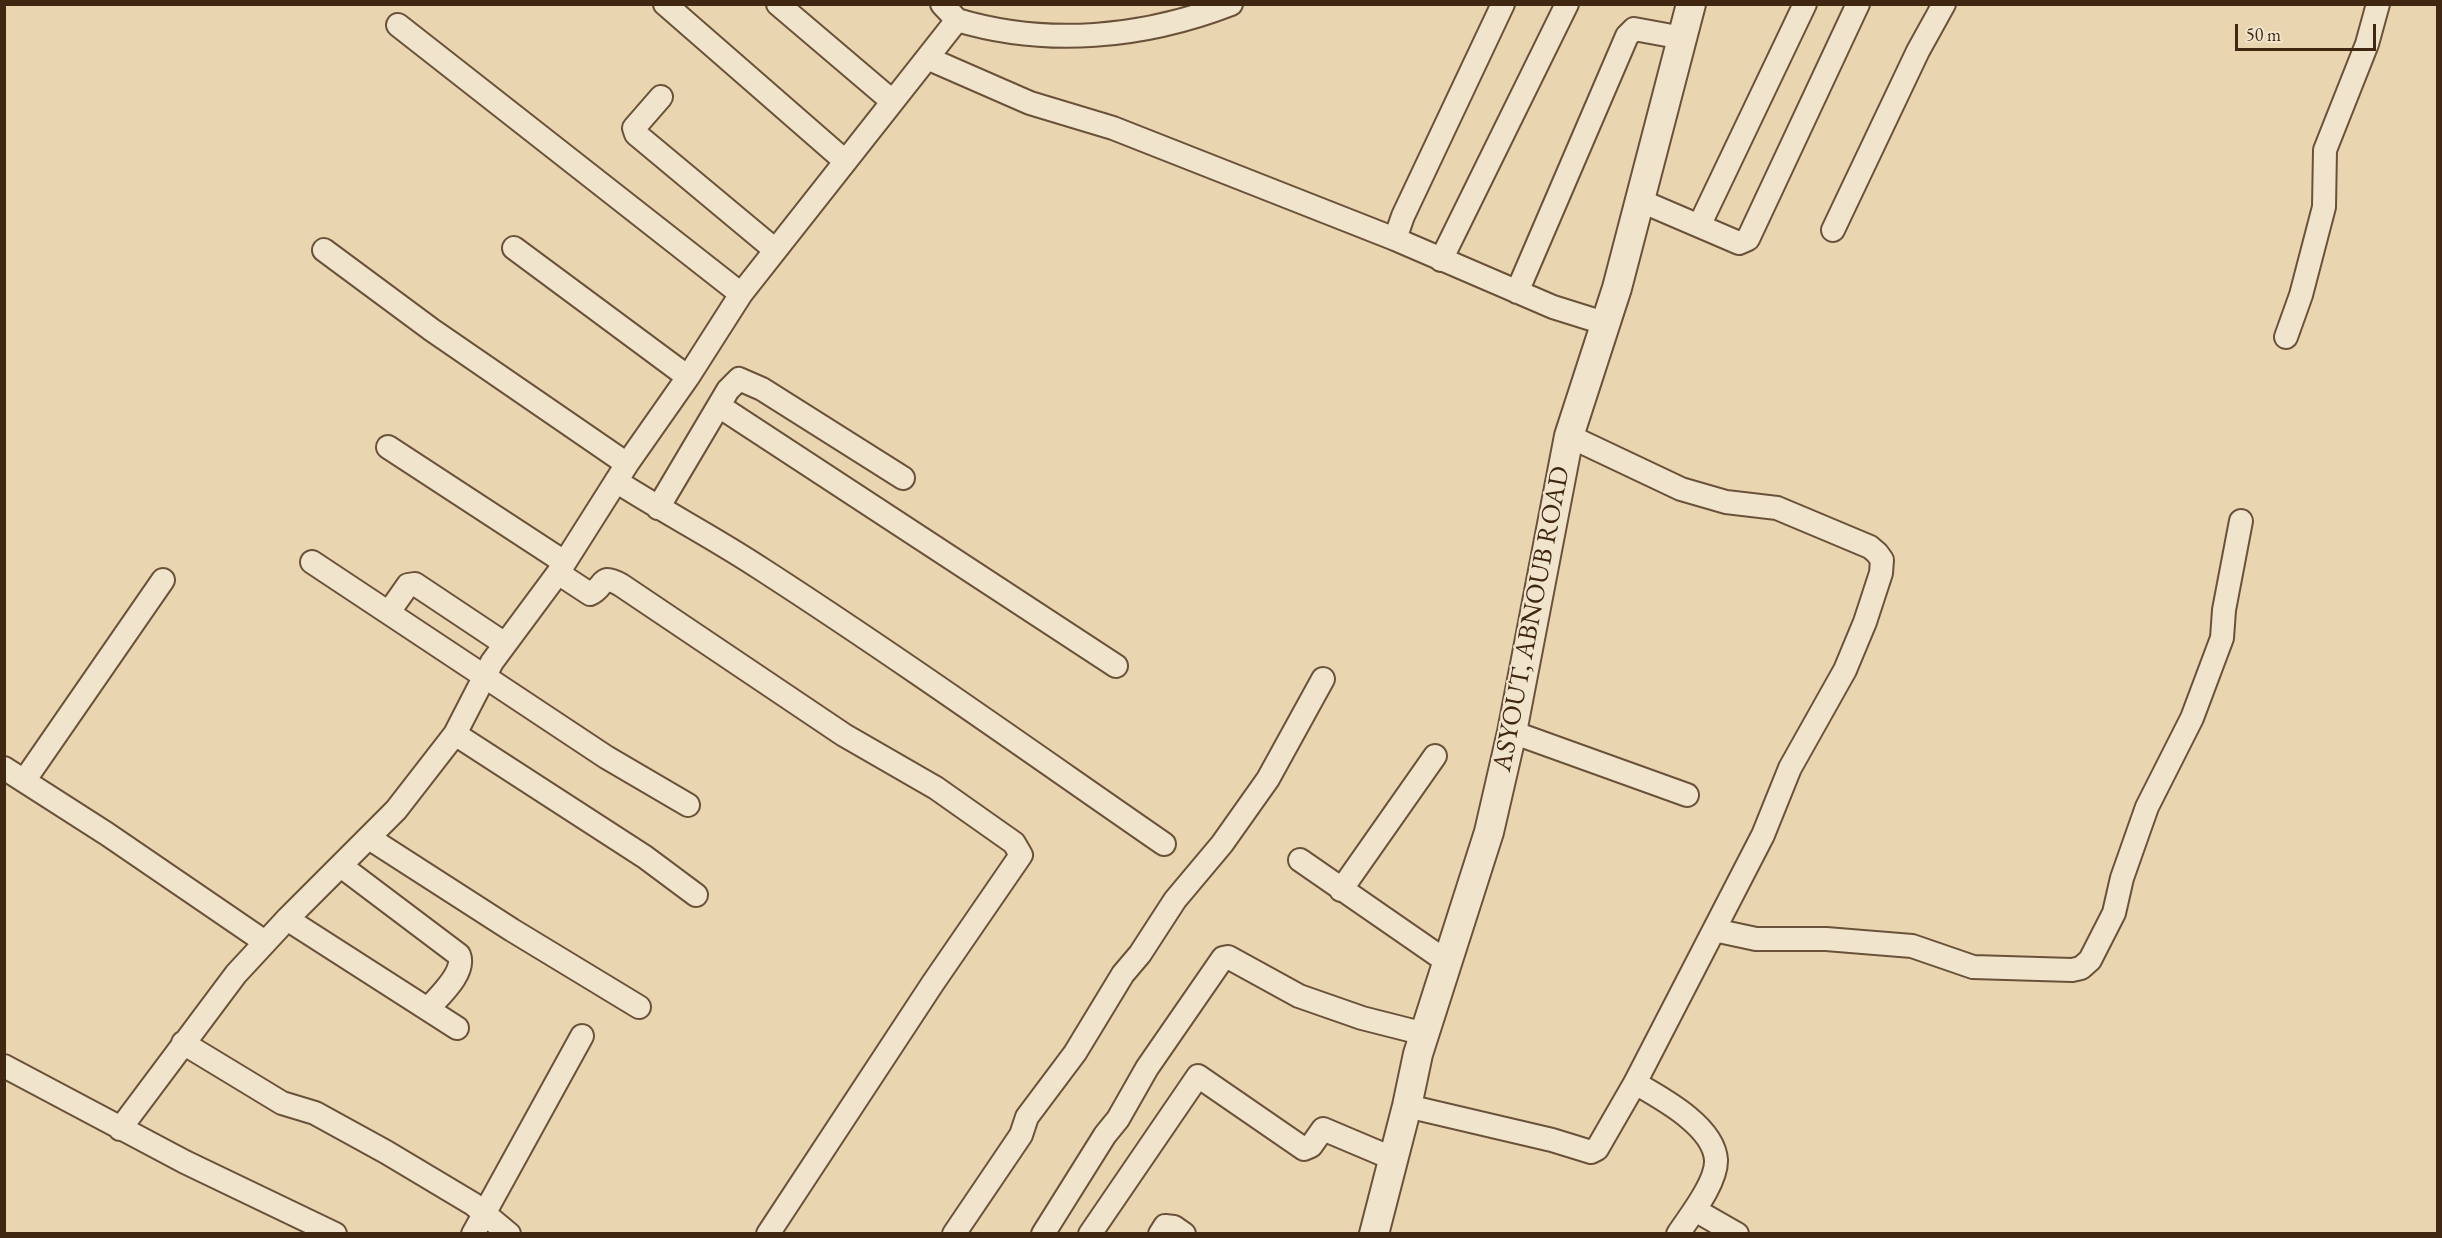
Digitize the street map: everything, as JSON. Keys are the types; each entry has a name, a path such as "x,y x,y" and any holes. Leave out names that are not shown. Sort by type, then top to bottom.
{"street":[{"path":"665,4 845,161"},
{"path":"778,4 892,101"},
{"path":"120,1129 236,974 287,919 396,810 455,734 478,693 483,677 561,568 621,472 688,377 741,294 774,249 927,58 947,9 1019,35 1064,38 1104,35 1169,24 1231,4"},
{"path":"1395,239 1403,216 1503,4"},
{"path":"1441,260 1567,4"},
{"name":"ASYOUT, ABNOUB ROAD","path":"1374,1233 1425,1034 1446,961 1489,832 1512,732 1569,436 1617,288 1691,4"},
{"path":"1700,224 1805,4"},
{"path":"1641,201 1700,224 1739,243 1748,239 1858,4"},
{"path":"1833,230 1918,51 1944,4"},
{"path":"2286,337 2301,295 2324,207 2325,150 2367,44 2378,4"},
{"path":"399,25 741,294"},
{"path":"1517,292 1627,36 1634,29 1683,38"},
{"path":"927,58 1030,103 1113,128 1395,239 1517,292 1604,323"},
{"path":"661,97 634,128 636,134 774,249"},
{"path":"514,248 688,377"},
{"path":"324,250 621,472 658,508 684,519 946,691 1164,844"},
{"path":"658,508 735,381 744,380 903,478"},
{"path":"719,406 1116,666"},
{"path":"1407,1106 1552,1140 1591,1152 1597,1149 1635,1083 1714,930 1775,808 1790,768 1845,670 1865,622 1881,573 1882,560 1870,547 1777,508 1726,502 1681,489 1569,436"},
{"path":"388,447 561,568 590,594 604,580 611,579 621,585 844,735 936,788 1014,843 1021,855 768,1233"},
{"path":"1714,930 1756,939 1826,939 1912,946 1973,967 2072,969 2085,965 2094,954 2114,913 2122,878 2147,807 2192,718 2222,638 2224,609 2241,521"},
{"path":"312,562 606,757 688,805"},
{"path":"24,781 163,579"},
{"path":"389,612 408,585 415,584 505,644"},
{"path":"954,1233 1020,1135 1027,1117 1100,1016 1123,974 1140,954 1175,900 1226,838 1268,779 1323,679"},
{"path":"1512,732 1687,795"},
{"path":"455,734 645,857 696,895"},
{"path":"1341,890 1435,756"},
{"path":"4,768 265,942"},
{"path":"369,838 512,930 639,1007"},
{"path":"1300,860 1446,961"},
{"path":"341,866 459,955 461,961 459,971 428,1009"},
{"path":"287,919 457,1028"},
{"path":"1043,1233 1118,1119 1147,1068 1223,958 1228,957 1299,996 1362,1018 1425,1034"},
{"path":"472,1233 582,1036"},
{"path":"183,1043 282,1103 315,1113 386,1152 473,1204 509,1233"},
{"path":"4,1066 120,1129 335,1233"},
{"path":"1090,1233 1197,1076 1304,1149 1311,1146 1323,1129 1394,1159"},
{"path":"1635,1083 1677,1107 1701,1130 1716,1159 1715,1168 1695,1210 1678,1233"},
{"path":"1695,1210 1713,1228 1737,1233"},
{"path":"1160,1233 1166,1227 1171,1226 1184,1233"}]}
